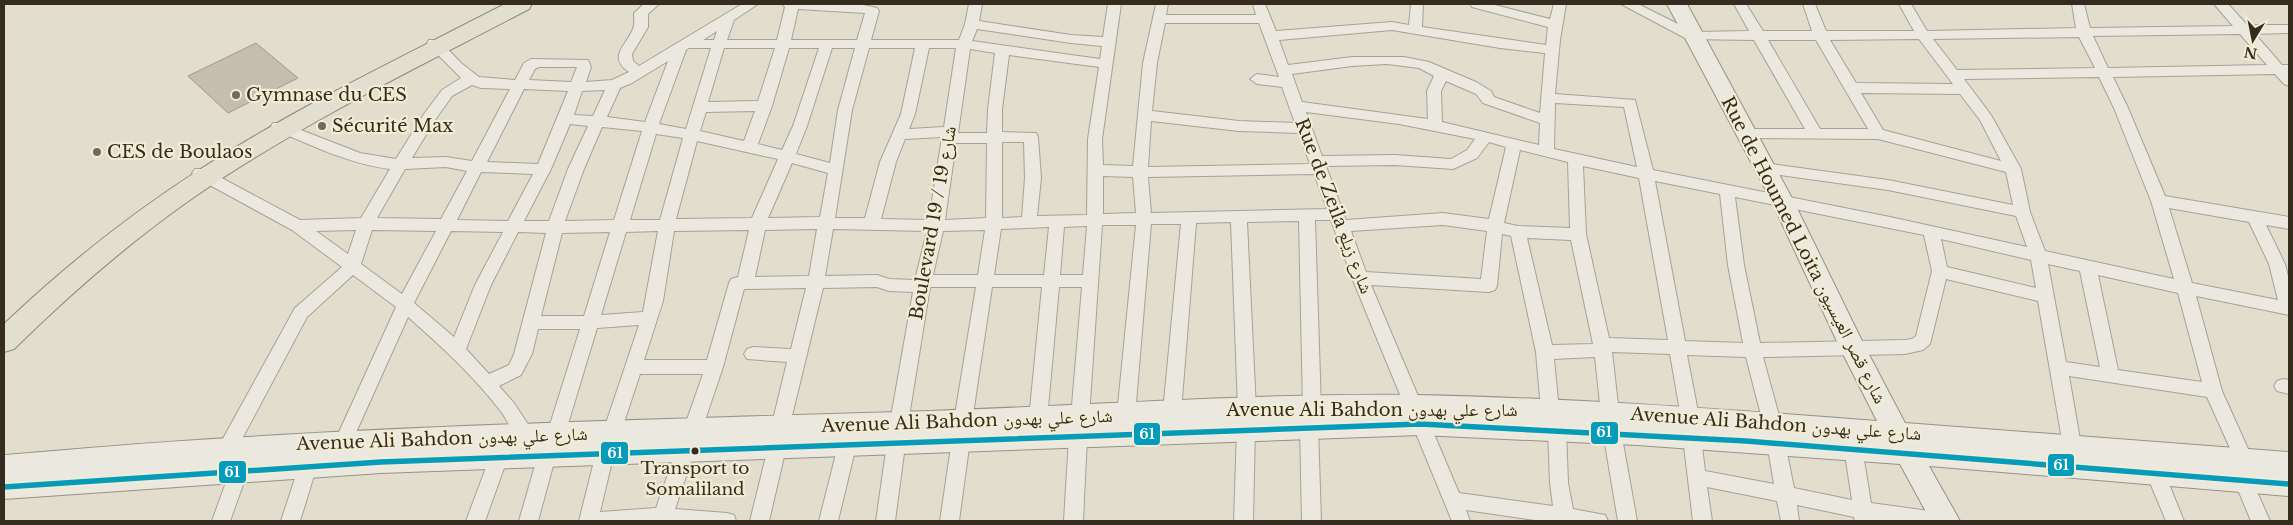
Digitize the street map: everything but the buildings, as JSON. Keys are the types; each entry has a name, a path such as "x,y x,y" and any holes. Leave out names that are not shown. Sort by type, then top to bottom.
{"main road":[{"path":"4,327 63,274 204,175 282,128 436,45 507,4"},
{"path":"436,45 521,4"},
{"name":"Rue de Houmed Loita شارع قصر العيسيون","path":"1677,4 1692,36 1782,200 1854,348 1945,521"},
{"path":"4,341 74,277 204,175"},
{"name":"Avenue Ali Bahdon شارع علي بهدون","path":"962,431 1038,419 1079,427 1126,415 1172,412 1246,419"},
{"name":"Avenue Ali Bahdon شارع علي بهدون","path":"4,467 233,460 308,466 499,457 551,445 1079,427 1246,419 1416,415 1611,422 1903,442 2072,446 2240,466 2289,484"},
{"name":"Avenue Ali Bahdon شارع علي بهدون","path":"779,438 847,446 898,433"},
{"name":"Avenue Ali Bahdon شارع علي بهدون","path":"1774,433 1852,448 1903,442 2156,473 2289,464"},
{"name":"Avenue Ali Bahdon شارع علي بهدون","path":"4,487 233,460 343,443 526,435 551,445"}],"street":[{"path":"638,72 626,64 625,54 642,27 641,14 652,4"},
{"path":"436,45 471,79 481,83 577,87 614,85 751,4"},
{"path":"759,521 796,356 816,281 845,110 872,14 872,11 869,9 788,4"},
{"path":"749,148 765,106 783,44 792,4"},
{"name":"Boulevard 19 / شارع 19","path":"886,521 898,433 923,284 936,226 964,44 972,24 975,4"},
{"path":"1073,521 1088,282 1095,220 1095,133 1115,4"},
{"path":"1126,415 1144,219 1140,172 1144,115 1158,19 1162,4"},
{"name":"Rue de Zeila شارع زيلع","path":"1259,4 1360,278 1461,521"},
{"path":"1415,28 1417,4"},
{"path":"1477,4 1555,25"},
{"path":"1546,152 1552,50 1560,4"},
{"path":"1628,4 1692,36 1759,37 2289,29"},
{"path":"1740,4 1815,133"},
{"path":"1809,4 1821,36 1878,134"},
{"path":"1905,4 1923,35 1965,89 1994,132 2013,169 2022,212 2039,257 2060,368 2072,446"},
{"path":"2078,4 2084,32 2121,108 2159,201 2213,391 2260,521"},
{"path":"2222,4 2284,69 2289,81"},
{"path":"727,521 662,519 588,521 608,443 649,318 658,282 667,224 690,136 728,18"},
{"path":"1158,19 1264,19"},
{"path":"972,24 1071,39 1110,42"},
{"path":"1271,36 1392,26 1415,28 1500,44 1552,50"},
{"path":"682,45 719,43 964,44 1106,64"},
{"path":"872,222 888,162 908,114 924,43"},
{"path":"745,283 758,223 788,156 827,44"},
{"path":"528,521 650,129 682,45"},
{"path":"949,521 994,225 995,109 1003,48"},
{"path":"1257,80 1286,77 1342,63 1382,61 1424,64 1442,74 1475,86 1486,94 1488,100 1547,120"},
{"path":"343,443 405,306 529,66 536,62 583,64 584,67 565,120 483,285 457,350"},
{"path":"1954,74 2284,69"},
{"path":"1435,126 1434,90 1442,74"},
{"path":"221,521 233,460 301,313 352,267 366,224 440,101 447,94 471,79"},
{"path":"486,384 515,370 523,354 555,227 576,169 600,120 614,85"},
{"path":"1851,88 1965,89"},
{"path":"1549,98 1630,103 1646,174 1691,427 1702,521"},
{"path":"699,107 765,106"},
{"path":"1297,106 1338,110 1435,126 1576,160 1931,231 2088,268 2288,309 2277,264 2255,218"},
{"path":"1144,115 1239,126 1305,128"},
{"path":"565,120 600,120 690,136 788,156 836,170"},
{"path":"282,128 355,157 373,162 400,165 446,162 476,167 542,169"},
{"path":"899,134 1031,137 1033,178 1029,222"},
{"path":"1746,134 1878,134 2013,169"},
{"path":"1094,170 1140,172 1395,160 1453,164 1472,154 1484,138"},
{"path":"1360,278 1489,286 1495,226 1514,145"},
{"path":"1576,160 1578,234 1604,350 1611,422 1628,521"},
{"path":"1763,168 1888,185 2022,212"},
{"path":"204,175 298,226 405,306 457,350 508,408 526,435"},
{"path":"1726,191 1736,266 1752,350 1774,433 1790,521"},
{"path":"2159,201 2289,224"},
{"path":"298,226 366,224 555,227 826,222 872,222 936,226 1307,214 1339,220 1444,219 1495,226 1518,232 1578,234"},
{"path":"1307,214 1312,521"},
{"path":"1239,216 1246,419 1243,521"},
{"path":"1172,412 1189,218"},
{"path":"1038,419 1057,222"},
{"path":"1545,352 1604,350 1608,345 1752,350 1905,347 1918,345 1924,339 1940,271 1931,231"},
{"path":"1518,232 1545,352 1554,419 1559,483 1565,518"},
{"path":"2088,268 2110,375"},
{"path":"1940,271 2047,298"},
{"path":"662,519 714,367 737,283 816,281 877,282 889,285 986,281 1088,282"},
{"path":"532,323 649,318"},
{"path":"753,354 796,356"},
{"path":"632,367 714,367"},
{"path":"2060,368 2213,391"},
{"path":"828,521 847,446"},
{"path":"1852,448 1863,516"},
{"path":"475,521 499,457"},
{"path":"290,521 308,466"},
{"path":"2156,473 2174,521"},
{"path":"1697,477 1785,496 1863,516 1945,521"},
{"path":"1453,500 1565,518 1598,521"}],"transit line":[{"name":"61","path":"4,487 381,462 1420,424 1746,441 2289,484"}],"place":[{"name":"Gymnase du CES","path":"236,95"},
{"name":"Sécurité Max","path":"322,126"},
{"name":"CES de Boulaos","path":"97,152"},
{"name":"Transport to Somaliland","path":"695,451"}]}
